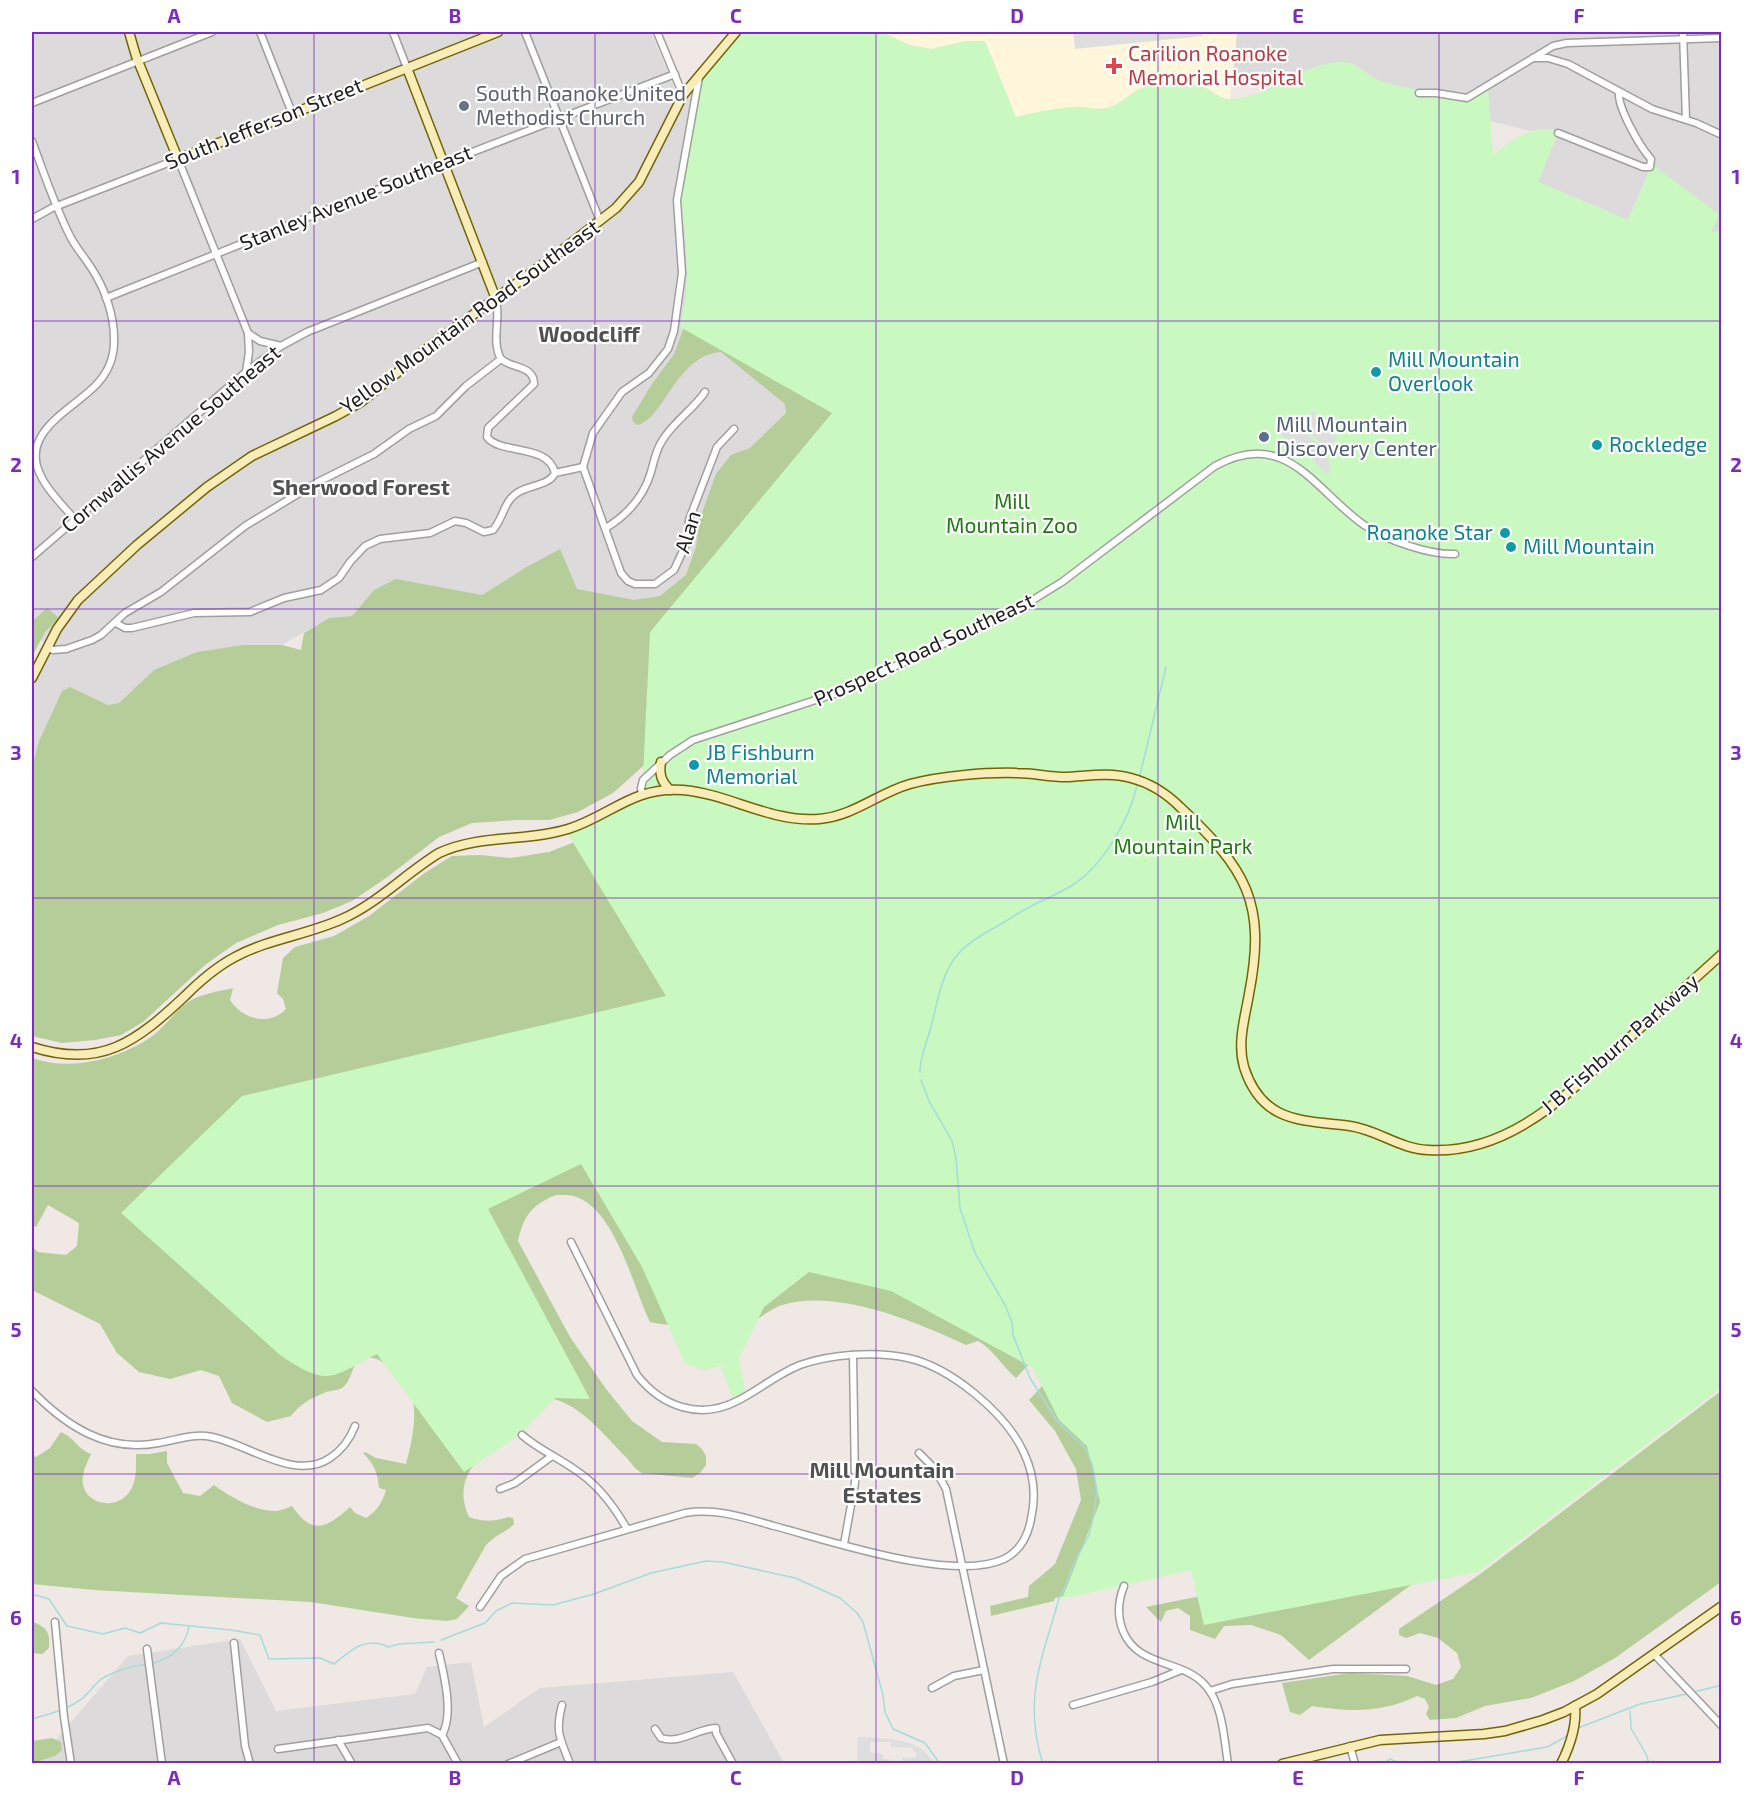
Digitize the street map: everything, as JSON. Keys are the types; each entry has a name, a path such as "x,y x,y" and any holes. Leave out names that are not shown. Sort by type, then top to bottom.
{"street":[{"path":"129,32 138,61 248,333 249,352 246,372"},
{"path":"32,103 212,32"},
{"path":"260,32 292,113"},
{"path":"393,32 496,299 499,310 497,345 501,360"},
{"name":"South Jefferson Street","path":"32,219 58,206 498,32"},
{"path":"525,32 600,221"},
{"path":"657,32 683,95"},
{"name":"Yellow Mountain Road Southeast","path":"32,678 67,614 84,594 136,545 207,488 266,448 350,410 434,343 616,208 639,182 683,95 736,32"},
{"path":"1683,32 1686,119"},
{"path":"1419,93 1436,93 1467,99 1553,46 1567,43 1722,38"},
{"path":"1533,58 1560,61 1652,109 1686,119 1722,135"},
{"name":"Stanley Avenue Southeast","path":"106,298 444,163 675,74"},
{"path":"699,75 677,200 682,273 674,331 668,349 649,374 622,392 593,433 583,467 606,528 630,509 642,495 660,443 705,392"},
{"path":"1558,133 1643,167 1650,167 1651,159 1636,139 1620,102 1619,92"},
{"path":"32,141 70,237 98,279 106,298 114,332 113,352 109,367 96,384 53,419 37,450 36,462 41,478 75,520"},
{"name":"Cornwallis Avenue Southeast","path":"32,557 246,372 281,346 307,332 483,262"},
{"path":"248,333 260,341 281,346"},
{"path":"501,360 531,373 534,384 488,428 487,437 496,444 521,449 542,458 553,466 555,473"},
{"path":"47,647 53,650 66,649 92,640 125,614 161,592 261,516 316,483 360,462 409,429 436,416 466,386 501,360"},
{"name":"Alan","path":"606,528 621,573 627,580 635,584 655,584 674,570 688,540 689,520 717,447 735,429"},
{"name":"Prospect Road Southeast","path":"642,794 643,780 661,762 678,748 700,737 837,693 1015,611 1062,582 1215,466 1232,458 1264,455 1285,460 1302,470 1351,515 1368,527 1383,535 1425,550 1455,554"},
{"path":"116,623 132,628 194,613 256,610 284,598 328,587 339,578 357,553 372,541 430,533 455,522 466,523 479,531 488,532 496,527 511,497 524,489 547,481 555,473 583,467"},
{"path":"661,762 659,773 670,790"},
{"name":"J B Fishburn Parkway","path":"32,1047 80,1055 99,1053 117,1047 147,1030 206,976 233,957 264,944 344,919 439,853 456,845 567,829 642,794 670,790 703,794 781,815 809,819 849,812 893,790 914,783 959,777 1010,772 1058,776 1113,775 1148,784 1169,797 1225,852 1240,874 1251,899 1256,923 1256,954 1242,1030 1241,1051 1245,1070 1254,1088 1268,1104 1286,1116 1305,1122 1361,1128 1416,1149 1440,1150 1472,1146 1500,1137 1533,1120 1563,1098 1722,954"},
{"path":"480,1607 501,1576 516,1564 534,1556 685,1513 708,1510 728,1513 916,1562 962,1566 998,1561 1012,1554 1023,1542 1032,1517 1033,1478 1025,1453 1012,1433 965,1386 921,1361 880,1354 817,1360 802,1364 775,1377 740,1400 721,1407 702,1410 681,1408 656,1395 637,1375 572,1242"},
{"path":"844,1544 855,1483 853,1355"},
{"path":"32,1391 68,1424 104,1441 145,1445 184,1437 203,1436 226,1441 272,1459 303,1466 319,1464 333,1456 348,1439 355,1426"},
{"path":"522,1435 590,1481 610,1502 627,1529"},
{"path":"919,1453 935,1469 946,1489 1004,1764"},
{"path":"500,1489 515,1483 552,1456"},
{"path":"1124,1586 1119,1601 1119,1617 1128,1642 1146,1657 1197,1677 1210,1691 1217,1705 1228,1764"},
{"path":"1282,1764 1350,1746 1400,1738 1462,1736 1505,1731 1543,1720 1575,1706 1616,1682 1722,1606"},
{"path":"55,1622 71,1764"},
{"path":"234,1643 245,1746 250,1764"},
{"path":"147,1649 162,1764"},
{"path":"439,1653 447,1697 447,1725 442,1735"},
{"path":"1654,1653 1684,1688 1722,1726"},
{"path":"1210,1691 1232,1684 1333,1669 1406,1669"},
{"path":"932,1688 954,1676 984,1670"},
{"path":"1073,1705 1152,1682 1181,1670"},
{"path":"562,1705 558,1730 570,1764"},
{"path":"1563,1762 1574,1729 1575,1706"},
{"path":"278,1749 428,1728 442,1735 458,1764"},
{"path":"655,1729 661,1738 673,1740 687,1737 705,1728 716,1728 716,1733 732,1764"},
{"path":"338,1740 352,1764"},
{"path":"508,1764 561,1742"},
{"path":"1350,1746 1355,1764"}],"shaded area":[{"path":"32,32 651,32 677,95 701,86 681,203 686,240 687,275 681,326 832,413 650,632 525,568 482,595 374,590 352,616 329,618 282,645 243,645 154,670 119,703 108,705 70,687 62,691 39,741 32,767 32,665 44,643 32,629"},
{"name":"Carilion Roanoke Memorial Hospital","path":"884,32 1237,32 1230,99 1034,113 1016,117 985,41 966,41 931,49 910,45"},
{"path":"1201,32 1202,36 1075,49 1073,33"},
{"path":"1237,32 1721,32 1721,231 1712,232 1650,169 1628,220 1538,182 1559,131 1539,129 1531,131 1282,70 1231,87"},
{"path":"1313,411 1338,438 1326,449 1301,423"},
{"path":"1286,422 1304,431 1319,445 1328,458 1330,473 1326,474 1303,449 1281,434"},
{"path":"240,1639 276,1711 415,1694 427,1667 471,1662 484,1727 540,1688 733,1672 784,1763 35,1764 128,1656"},
{"path":"858,1737 892,1739 910,1743 922,1749 935,1763 902,1763 902,1758 916,1757 913,1748 891,1747 891,1742 870,1742 870,1752 883,1754 883,1759 890,1759 890,1763 857,1763"}],"green space":[{"name":"Mill Mountain Park","path":"742,32 884,32 910,45 931,49 966,41 985,41 1016,117 1045,110 1079,107 1107,108 1144,87 1167,82 1184,82 1201,86 1226,99 1244,97 1273,87 1315,67 1343,62 1356,65 1385,82 1419,90 1419,94 1435,94 1469,100 1488,88 1493,154 1523,134 1548,129 1559,130 1538,182 1628,220 1650,169 1654,166 1719,214 1712,232 1721,231 1721,1388 1478,1572 1204,1625 1191,1570 1062,1599 1100,1502 1087,1446 1059,1420 1033,1368 891,1291 809,1272 764,1307 739,1358 745,1392 733,1399 721,1366 703,1370 685,1363 642,1267 581,1164 488,1209 590,1399 555,1398 522,1433 464,1472 377,1354 338,1374 329,1376 309,1372 296,1365 280,1355 121,1213 242,1096 666,996 566,831 642,795 650,632 832,413 680,327 687,275 686,240 681,203 702,78"},
{"path":"1017,139 651,759 613,793 578,812 549,820 472,823 439,837 352,901 323,913 278,925 236,943 205,965 143,1022 121,1035 62,1043 32,1036 32,767 39,741 62,691 70,687 108,705 119,703 154,670 197,652 243,645 282,645 301,650 304,633 329,618 352,616 374,590 396,579 482,595 560,549 577,589 634,600 660,596 686,575 696,547 699,521 716,474 731,455 750,448 786,413 785,404 721,352 706,356 693,364 646,421 637,425 633,422 632,417 674,354 685,325"},
{"path":"47,608 59,618 45,632 32,657 32,618 35,619"},
{"path":"679,802 1170,1572 1055,1598 1054,1601 991,1616 990,1606 1028,1597 1029,1586 1055,1564 1081,1500 1076,1469 1055,1431 1029,1400 1044,1384 1031,1362 1016,1378 988,1348 978,1341 966,1345 876,1310 827,1301 804,1301 782,1305 747,1323 686,1326 650,1322 619,1247 597,1211 583,1200 567,1195 555,1195 532,1210 522,1226 518,1241 570,1337 606,1389 632,1421 662,1442 696,1444 702,1449 706,1456 706,1465 700,1473 692,1478 642,1473 582,1414 573,1407 551,1398 488,1450 471,1469 466,1479 464,1503 469,1517 488,1521 508,1517 513,1518 514,1524 486,1545 456,1598 469,1606 457,1619 446,1621 311,1602 94,1590 32,1584 32,1455 36,1457 50,1448 61,1432 91,1454 86,1465 83,1485 91,1498 97,1501 112,1503 119,1501 130,1491 135,1478 136,1454 167,1451 167,1463 183,1493 200,1496 214,1485 235,1499 261,1509 277,1511 292,1506 306,1522 320,1526 334,1520 350,1507 355,1513 366,1518 381,1503 386,1490 379,1488 375,1469 363,1453 406,1464 412,1437 414,1407 405,1385 385,1364 371,1358 359,1361 342,1388 326,1392 310,1400 291,1416 267,1422 232,1403 219,1376 201,1370 170,1379 139,1372 117,1353 100,1324 32,1290 32,1247 38,1252 66,1255 77,1246 79,1223 48,1205 36,1227 32,1225 32,1058 63,1064 96,1061 112,1056 142,1043 155,1034 179,1009 193,999 233,988 230,1000 241,1012 256,1018 272,1018 286,1009 283,999 277,993 283,958 295,947 334,936 369,916 426,872 452,856 480,855 511,858 549,852"},
{"path":"1721,1391 1721,1582 1615,1658 1574,1681 1531,1698 1485,1706 1456,1718 1430,1720 1426,1714 1429,1707 1425,1699 1417,1696 1391,1706 1365,1710 1312,1706 1300,1715 1290,1712 1282,1683 1350,1673 1407,1676 1436,1685 1453,1679 1461,1667 1457,1653 1438,1638 1420,1633 1406,1638 1399,1635 1399,1629 1479,1575"},
{"path":"1451,1546 1453,1554 1309,1660 1281,1635 1251,1625 1224,1626 1215,1639 1190,1630 1190,1616 1178,1608 1166,1611 1161,1622 1146,1607"},
{"path":"32,1621 48,1633 49,1648 42,1654 32,1653"},
{"path":"52,1738 61,1742 62,1750 55,1756 32,1763 32,1741"}],"waterway":[{"path":"1140,775 1166,667"},
{"path":"920,1072 942,984 957,955 984,934 1082,878 1104,855 1113,841 1128,812 1137,785"},
{"path":"921,1080 929,1101 952,1141 956,1158 960,1208 975,1253 1005,1305 1012,1322 1013,1335 1030,1378 1057,1421 1085,1448 1092,1464 1097,1490 1089,1535 1060,1595 1037,1678 1034,1718 1043,1764"},
{"path":"441,1640 485,1623 496,1611 512,1603 553,1605 594,1594 651,1573 706,1561 723,1562 795,1578 840,1598 857,1613 863,1622 883,1695 885,1712 893,1729 925,1743 940,1764"},
{"path":"32,1594 49,1599 67,1626 103,1634 125,1628 140,1633 161,1623 231,1630 260,1635 269,1659 320,1658 334,1664 359,1646 366,1644 373,1643 388,1647 434,1642"},
{"path":"153,1663 167,1658 182,1645 189,1626"},
{"path":"68,1707 82,1699 107,1676 127,1668 144,1665"},
{"path":"1694,1692 1722,1685"},
{"path":"1578,1728 1640,1704 1687,1694"},
{"path":"32,1719 59,1711"},
{"path":"1630,1711 1631,1728 1649,1764"},
{"path":"1446,1764 1547,1747 1567,1736"},
{"path":"1383,1764 1390,1759 1401,1764"}],"place":[{"name":"Carilion Roanoke Memorial Hospital","path":"1114,66"},
{"name":"South Roanoke United Methodist Church","path":"464,106"},
{"name":"Mill Mountain Overlook","path":"1376,372"},
{"name":"Mill Mountain Discovery Center","path":"1264,437"},
{"name":"Rockledge","path":"1597,445"},
{"name":"Roanoke Star","path":"1505,533"},
{"name":"Mill Mountain","path":"1511,547"},
{"name":"JB Fishburn Memorial","path":"694,765"}],"district":[{"name":"Woodcliff","path":"589,334"},
{"name":"Sherwood Forest","path":"361,487"},
{"name":"Mill Mountain Estates","path":"882,1482"}],"park label":[{"name":"Mill Mountain Zoo","path":"1012,514"}]}
